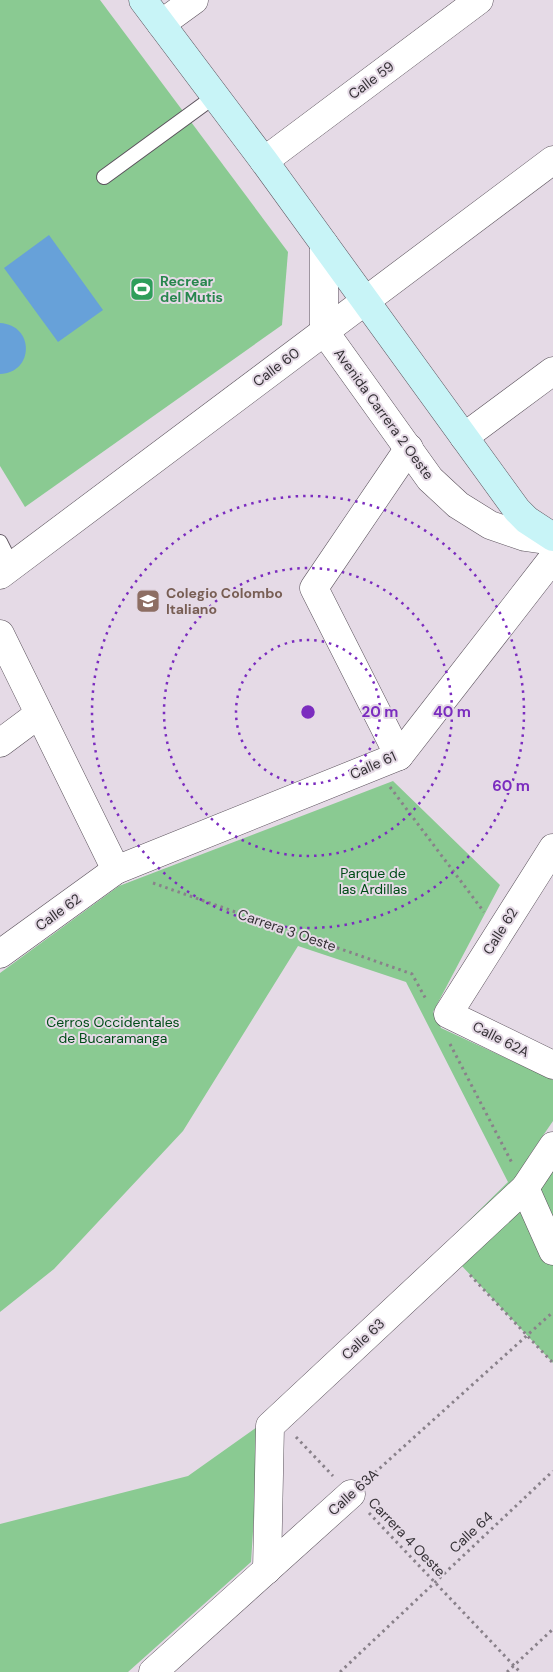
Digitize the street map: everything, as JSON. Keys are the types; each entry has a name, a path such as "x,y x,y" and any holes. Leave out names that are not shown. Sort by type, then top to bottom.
{"main road":[{"path":"143,0 264,161 517,510 526,520 553,537"}],"street":[{"path":"161,24 194,0"},
{"name":"Calle 59","path":"264,161 479,0"},
{"name":"Calle 60","path":"4,561 324,331 553,160"},
{"path":"324,244 324,331"},
{"name":"Avenida Carrera 2 Oeste","path":"324,331 430,479 458,505 490,525 525,537 553,541"},
{"path":"464,437 553,371"},
{"path":"400,756 314,588 409,448"},
{"name":"Calle 61","path":"116,870 400,756 553,558"},
{"path":"0,634 116,870"},
{"path":"0,742 39,714"},
{"name":"Calle 62","path":"441,1018 500,932 553,848"},
{"name":"Calle 62","path":"0,954 116,870"},
{"name":"Calle 62A","path":"441,1018 553,1066"},
{"name":"Calle 63","path":"267,1570 270,1426 525,1188 553,1146"},
{"path":"525,1188 553,1251"},
{"name":"Calle 63A","path":"153,1672 351,1494"}],"lane":[{"path":"104,177 215,96"}],"path":[{"path":"374,766 500,932"},
{"name":"Carrera 3 Oeste","path":"153,883 412,974 441,1018 525,1188"},
{"path":"452,1256 553,1363"},
{"name":"Calle 63A","path":"351,1494 553,1312"},
{"name":"Carrera 4 Oeste","path":"279,1418 520,1672"},
{"name":"Calle 64","path":"340,1672 553,1471"},
{"path":"508,1672 553,1629"}],"green space":[{"name":"Recrear del Mutis","path":"0,0 100,0 288,252 282,325 25,507 0,466"},
{"path":"393,781 500,885 433,1012 441,1028 553,1080 553,1121 529,1156 553,1169 553,1363 444,1245 508,1182 406,982 298,946 183,1131 54,1269 0,1312 0,973 119,886"},
{"path":"260,1425 251,1562 128,1672 0,1672 0,1524 188,1476"}],"water":[{"path":"49,235 103,310 58,342 4,268"},
{"path":"0,323 11,326 20,332 26,349 24,358 19,366 11,372 0,374"}],"place":[{"name":"Recrear del Mutis","path":"142,289"},
{"name":"Colegio Colombo Italiano","path":"148,601"}],"park label":[{"name":"Parque de las Ardillas","path":"373,882"},
{"name":"Cerros Occidentales de Bucaramanga","path":"113,1030"}]}
